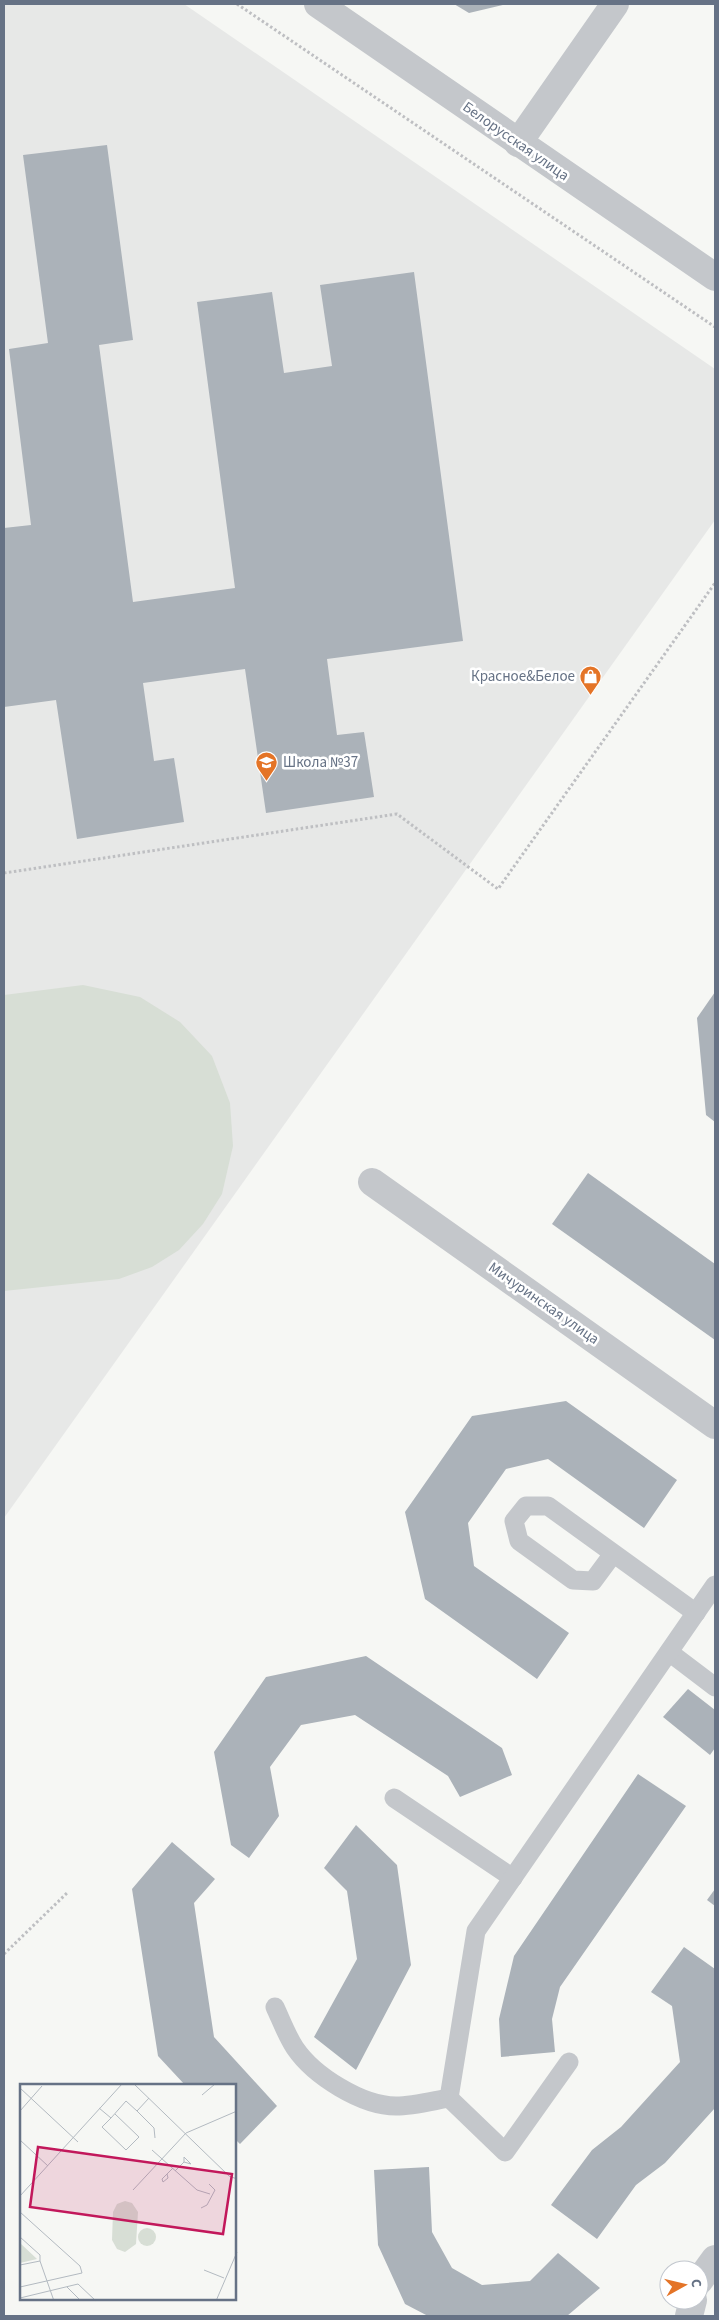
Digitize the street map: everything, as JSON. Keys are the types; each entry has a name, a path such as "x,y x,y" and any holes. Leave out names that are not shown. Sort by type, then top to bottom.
{"street":[{"name":"Белорусская улица","path":"318,4 715,277"},
{"path":"518,143 615,4"},
{"name":"Мичуринская улица","path":"372,1182 715,1425"}],"lane":[{"path":"613,1554 594,1581 573,1580 519,1541 514,1521 526,1506 548,1506 696,1613"},
{"path":"449,2098 476,1931 715,1585"},
{"path":"669,1652 715,1686"},
{"path":"394,1798 513,1878"},
{"path":"275,2007 295,2049 324,2078 364,2100 396,2106 449,2098"},
{"path":"449,2098 505,2152 569,2062"}],"path":[{"path":"237,4 715,327"},
{"path":"4,873 397,814 498,889 715,583"},
{"path":"4,1954 67,1893"}],"shaded area":[{"name":"Школа №37","path":"4,4 184,4 715,369 715,520 4,1518"},
{"path":"83,985 140,997 180,1022 212,1056 230,1103 233,1146 222,1194 203,1224 179,1250 152,1267 119,1279 4,1291 4,995"}],"building":[{"path":"454,4 507,4 469,13"},
{"path":"107,145 133,340 99,345 133,602 235,588 197,302 272,292 284,373 332,366 320,285 414,272 463,641 327,659 337,735 364,732 374,797 266,813 245,669 143,683 154,761 174,758 184,822 77,839 56,700 4,707 4,528 31,525 9,349 48,343 23,155"},
{"path":"715,992 715,1122 706,1115 697,1018"},
{"path":"588,1173 715,1264 715,1340 552,1224"},
{"path":"566,1401 677,1480 644,1528 548,1459 506,1469 468,1523 474,1566 569,1633 537,1679 425,1599 405,1512 472,1416"},
{"path":"366,1656 502,1748 512,1775 460,1797 448,1776 355,1715 301,1725 270,1767 279,1816 249,1858 231,1845 214,1752 266,1677"},
{"path":"688,1689 715,1710 715,1748 710,1755 663,1717"},
{"path":"638,1774 686,1806 560,1987 552,2019 555,2052 501,2057 499,2019 514,1956"},
{"path":"356,1825 397,1865 411,1965 356,2070 314,2037 357,1959 347,1891 324,1868"},
{"path":"172,1842 215,1879 194,1903 214,2037 277,2106 240,2144 236,2140 236,2084 184,2084 158,2056 132,1889"},
{"path":"715,1889 715,1906 707,1900"},
{"path":"684,1947 715,1969 715,2108 665,2163 636,2185 597,2239 551,2205 592,2150 621,2127 680,2062 672,2006 651,1992"},
{"path":"429,2167 432,2232 452,2268 482,2285 530,2281 558,2253 600,2288 567,2316 428,2316 405,2304 378,2245 374,2170"}],"place":[{"name":"Красное&Белое","path":"591,695"},
{"name":"Школа №37","path":"267,781"}]}
